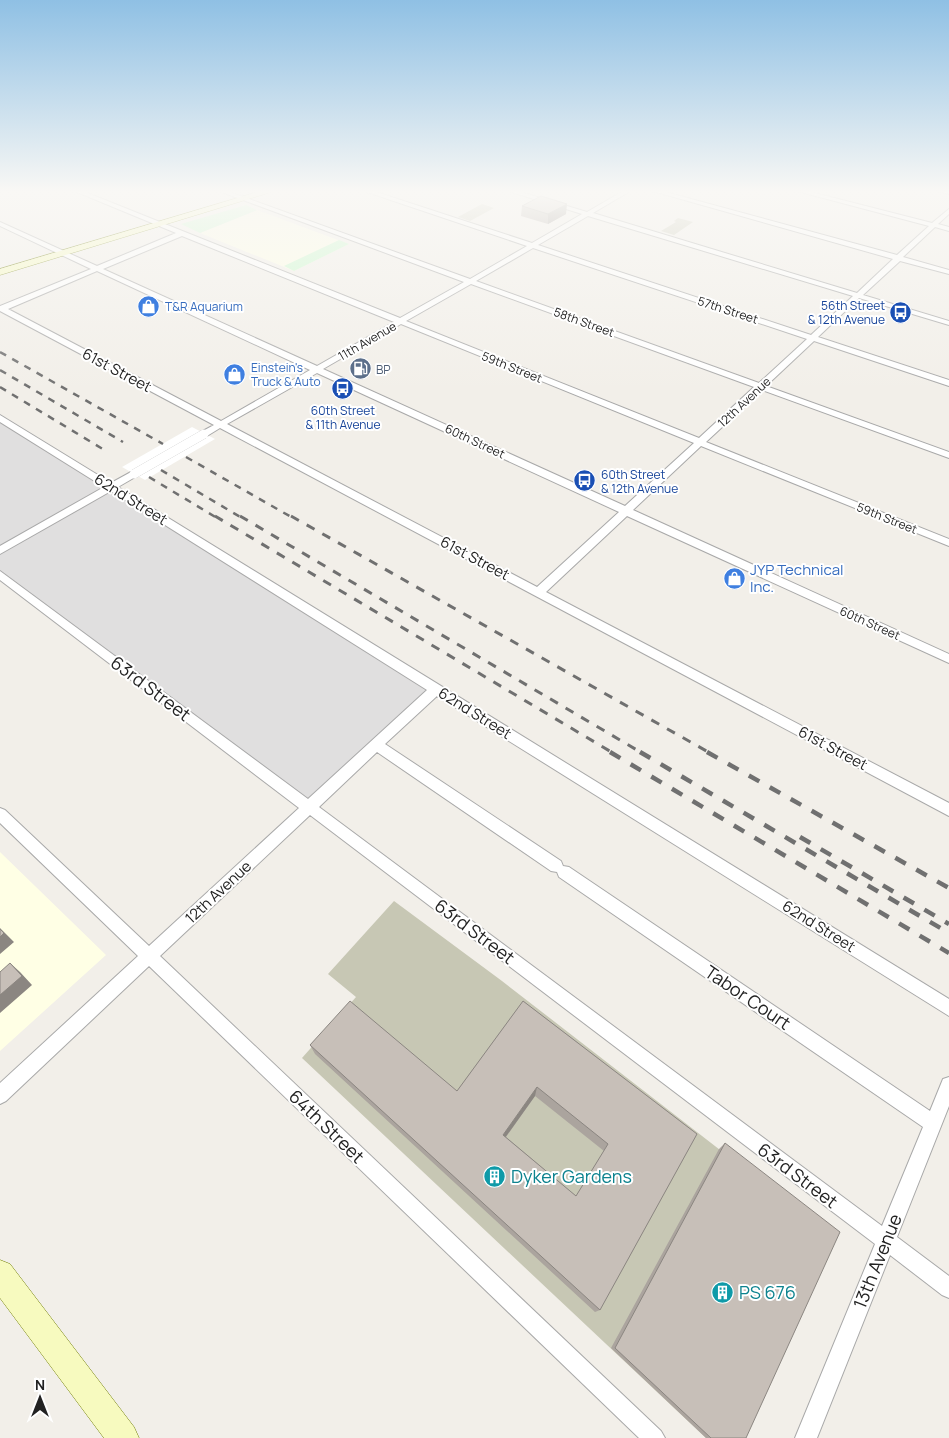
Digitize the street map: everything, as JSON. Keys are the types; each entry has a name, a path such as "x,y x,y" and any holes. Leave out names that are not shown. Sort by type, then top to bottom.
{"main road":[{"path":"0,272 50,257"},
{"path":"0,1274 123,1438"}],"street":[{"name":"60th Street","path":"72,257 949,659"},
{"path":"0,308 125,257"},
{"name":"59th Street","path":"241,257 949,544"},
{"name":"58th Street","path":"406,257 949,455"},
{"name":"11th Avenue","path":"0,551 511,257"},
{"name":"57th Street","path":"569,257 949,383"},
{"path":"731,257 949,323"},
{"path":"895,257 949,272"},
{"name":"12th Avenue","path":"539,592 898,258"},
{"name":"61st Street","path":"0,308 949,810"},
{"name":"62nd Street","path":"0,418 949,1008"},
{"name":"63rd Street","path":"0,575 949,1288"},
{"name":"12th Avenue","path":"0,1095 436,689"},
{"name":"Tabor Court","path":"376,745 933,1123"},
{"name":"64th Street","path":"0,814 654,1438"},
{"name":"13th Avenue","path":"806,1438 949,1085"}],"shaded area":[{"path":"260,257 322,257 294,271"},
{"path":"0,418 436,689 309,807 0,575"},
{"path":"0,852 106,955 0,1051"},
{"path":"394,901 502,981 830,1235 706,1438 302,1058 356,997 328,974"}],"green space":[{"path":"303,257 322,257 294,271 284,266"}],"pier":[{"path":"192,427 215,439 145,480 122,467"}],"building":[{"path":"0,929 4,933 0,937"},
{"path":"10,963 22,976 0,995 0,972"},
{"name":"Dyker Gardens","path":"350,1001 457,1091 523,1001 697,1134 600,1310 310,1045","holes":["537,1087 608,1144 576,1196 503,1135"]},
{"name":"PS 676","path":"725,1143 840,1232 746,1438 711,1438 615,1348"}],"railway":[{"path":"0,352 163,444"},
{"path":"0,370 123,442"},
{"path":"0,387 106,451"},
{"path":"186,457 293,518"},
{"path":"161,470 242,518"},
{"path":"149,477 217,518"},
{"path":"215,516 613,753"},
{"path":"240,516 642,753"},
{"path":"291,516 710,753"},
{"path":"610,752 949,953"},
{"path":"640,752 949,933"},
{"path":"707,752 949,888"},
{"path":"800,837 949,924"}],"place":[{"name":"T&R Aquarium","path":"149,306"},
{"name":"56th Street & 12th Avenue","path":"901,312"},
{"name":"BP","path":"360,369"},
{"name":"Einstein's Truck & Auto","path":"235,374"},
{"name":"60th Street & 11th Avenue","path":"343,389"},
{"name":"60th Street & 12th Avenue","path":"585,481"},
{"name":"JYP Technical Inc.","path":"734,578"},
{"name":"Dyker Gardens","path":"495,1176"},
{"name":"PS 676","path":"723,1292"}]}
